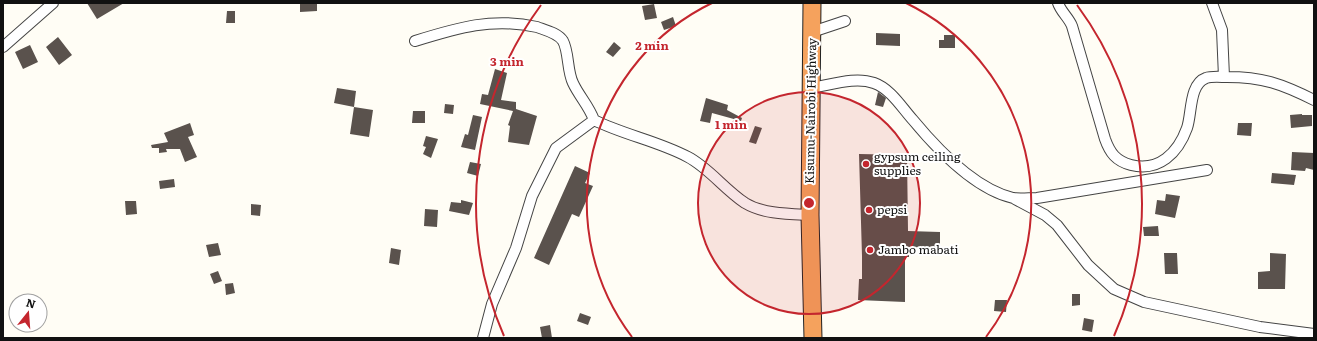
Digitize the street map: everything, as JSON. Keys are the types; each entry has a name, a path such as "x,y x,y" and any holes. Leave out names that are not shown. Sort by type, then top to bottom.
{"highway":[{"name":"Kisumu-Nairobi Highway","path":"812,3 810,215 813,338"}],"street":[{"path":"3,47 54,3"},
{"path":"1058,3 1060,10 1070,21 1072,26 1105,139 1111,153 1122,163 1138,167 1151,167 1165,162 1178,148 1187,128 1197,85 1206,78 1251,77 1276,82 1314,100"},
{"path":"1212,3 1222,30 1224,77"},
{"path":"812,32 845,21"},
{"path":"415,41 462,26 492,22 524,24 550,31 563,41 573,83 590,110 594,120 610,128 688,157 721,182 745,203 762,210 810,215"},
{"path":"811,88 862,81 882,87 896,100 933,143 984,186 1013,198 1045,215 1057,225 1088,265 1114,289 1144,302 1260,327 1314,334"},
{"path":"483,338 492,304 516,248 532,196 549,161 556,148 594,120"},
{"path":"1013,198 1045,197 1207,170"}],"building":[{"path":"87,3 124,3 97,19"},
{"path":"300,3 317,3 317,11 300,12"},
{"path":"654,4 657,18 645,20 642,6"},
{"path":"227,11 235,11 235,23 226,23"},
{"path":"673,17 676,26 664,30 661,22"},
{"path":"876,33 900,34 900,46 876,45"},
{"path":"944,35 955,35 955,48 939,48 939,40 944,40"},
{"path":"58,37 72,55 59,65 46,47"},
{"path":"614,42 621,48 613,57 606,52"},
{"path":"30,45 38,62 23,69 15,52"},
{"path":"495,69 507,73 501,100 516,102 516,109 537,116 529,145 508,142 510,126 508,125 513,111 480,104 482,94 488,95"},
{"path":"337,88 356,91 354,107 334,103"},
{"path":"878,92 886,98 883,107 875,105"},
{"path":"706,98 728,105 727,110 742,118 741,121 712,113 710,123 700,121"},
{"path":"445,104 454,105 453,114 444,113"},
{"path":"354,107 373,110 369,137 350,134"},
{"path":"413,111 425,111 425,123 412,123"},
{"path":"473,115 482,117 475,150 461,147 465,134 468,135"},
{"path":"1290,115 1312,115 1312,126 1291,128"},
{"path":"190,123 194,135 188,137 197,157 185,162 180,149 166,149 167,152 159,153 159,148 152,148 151,145 168,142 164,133"},
{"path":"1238,123 1252,123 1251,136 1237,135"},
{"path":"755,126 762,128 756,144 749,142"},
{"path":"426,136 438,139 431,158 423,154 426,147 423,146"},
{"path":"1292,152 1314,153 1314,170 1306,168 1305,171 1291,170"},
{"path":"859,154 907,155 908,231 940,232 940,248 909,247 909,257 905,257 905,302 858,300 859,279 862,279"},
{"path":"470,162 481,164 478,176 467,173"},
{"path":"575,166 590,173 585,183 593,186 579,217 572,214 549,265 534,258"},
{"path":"1272,173 1296,175 1294,185 1271,183"},
{"path":"174,179 175,187 160,189 159,181"},
{"path":"1166,194 1180,196 1175,218 1155,214 1157,200 1165,201"},
{"path":"461,200 473,203 469,215 449,211 451,202 461,203"},
{"path":"125,201 136,201 137,214 126,215"},
{"path":"251,204 261,205 260,216 251,215"},
{"path":"425,209 438,210 437,227 424,226"},
{"path":"1158,226 1159,236 1144,236 1143,227"},
{"path":"218,243 221,255 209,257 206,245"},
{"path":"391,248 401,250 399,265 389,263"},
{"path":"1164,253 1177,253 1178,274 1165,274"},
{"path":"1270,253 1286,254 1285,289 1258,289 1258,272 1270,271"},
{"path":"218,271 222,281 214,284 210,274"},
{"path":"233,283 235,293 226,295 225,284"},
{"path":"1072,294 1080,294 1080,305 1072,306"},
{"path":"995,300 1007,300 1006,312 994,311"},
{"path":"580,313 591,317 588,325 577,321"},
{"path":"1084,318 1094,320 1092,332 1082,330"},
{"path":"550,325 552,338 542,338 540,327"}],"place":[{"name":"gypsum ceiling supplies","path":"866,164"},
{"name":"pepsi","path":"869,210"},
{"name":"Jambo mabati","path":"870,250"}]}
